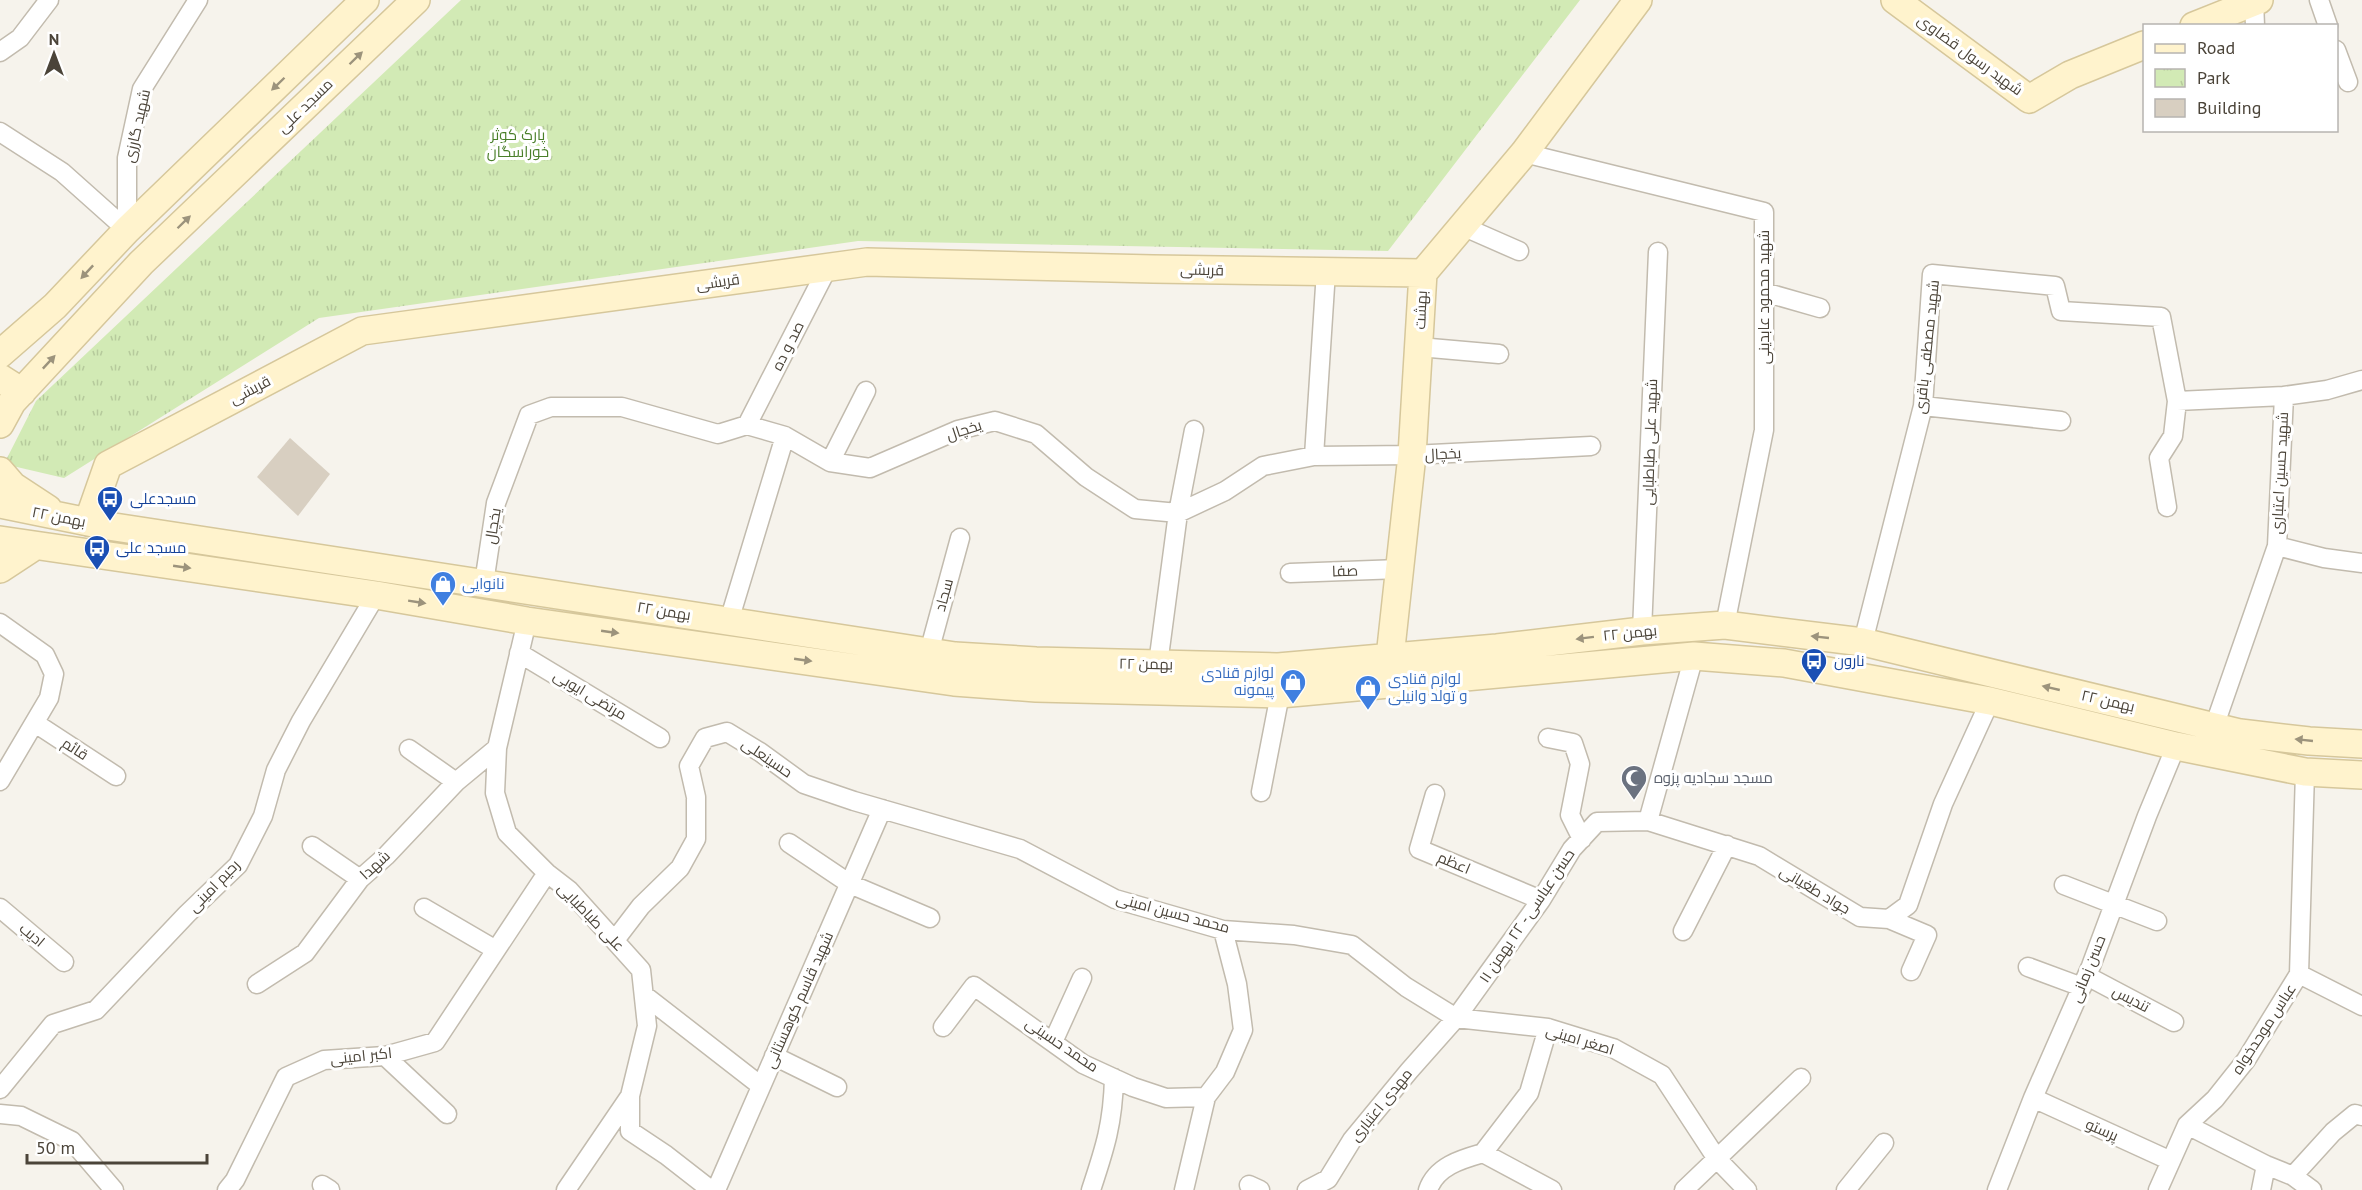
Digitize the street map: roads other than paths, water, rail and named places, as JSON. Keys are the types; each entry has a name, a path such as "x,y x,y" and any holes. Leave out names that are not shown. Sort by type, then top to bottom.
{"main road":[{"path":"0,354 55,306 127,230 365,0"},
{"name":"مسجد علی","path":"0,424 12,402 11,385 416,0"},
{"name":"بهشت","path":"1390,657 1412,456 1423,273 1524,153 1638,0"},
{"name":"شهید رسول قضاوی","path":"1895,0 2029,99 2070,75 2143,46"},
{"path":"2201,24 2256,9"},
{"name":"قریشی","path":"75,520 108,465 362,331 867,262 1423,273"},
{"path":"0,471 13,486 75,520"},
{"name":"۲۲ بهمن","path":"0,504 75,520 955,656 1036,661 1278,667 1725,625 1863,642 2240,732 2309,741 2362,744"},
{"name":"۲۲ بهمن","path":"0,540 376,595 527,621 954,682 1036,688 1280,694 1694,656 1784,663 1990,701 2176,746 2306,772 2362,775"},
{"path":"0,569 35,546"},
{"path":"1110,690 1111,663"}],"street":[{"path":"2,46 20,38 49,0"},
{"name":"شهید گارزی","path":"127,230 127,158 142,89 198,0"},
{"path":"2319,0 2327,24"},
{"path":"2338,53 2348,82"},
{"path":"0,132 62,172 127,230"},
{"name":"شهید محمود عابدینی","path":"1524,153 1764,212 1764,430 1725,625"},
{"path":"1462,226 1519,251"},
{"name":"شهید علی طباطبایی","path":"1642,631 1658,252"},
{"name":"صد و ده","path":"747,425 828,267"},
{"path":"1314,456 1326,271"},
{"name":"شهید مصطفی باقری","path":"1863,642 1923,406 1932,274 2055,286 2061,311 2161,317 2177,401 2173,436 2159,458 2167,507"},
{"path":"1764,292 1820,308"},
{"path":"1419,347 1499,354"},
{"name":"شهید حسین اعتباری","path":"2214,727 2277,546 2284,396 2327,390 2362,380"},
{"path":"830,462 866,391"},
{"path":"2177,401 2284,396"},
{"path":"1923,406 2061,421"},
{"name":"یخچال","path":"484,584 496,503 529,415 551,407 622,407 718,434 747,425 785,436 830,462 870,468 958,430 995,421 1036,434 1086,477 1135,509 1178,513 1225,491 1263,466 1314,456 1412,456 1591,446"},
{"path":"1158,664 1178,513 1194,430"},
{"path":"729,621 785,436"},
{"name":"سجاد","path":"929,652 960,538"},
{"path":"2277,546 2324,558 2362,563"},
{"name":"صفا","path":"1290,573 1400,570"},
{"name":"رحیم امینی","path":"0,1089 54,1024 96,1010 187,914 238,865 263,816 276,770 301,721 376,595"},
{"name":"علی طباطبایی","path":"527,621 497,748 495,793 507,832 547,873 569,890 641,970 647,1026 630,1096 630,1131 691,1183 713,1190"},
{"path":"0,623 45,655 54,674 49,698 0,781"},
{"name":"مرتضی ایوبی","path":"519,653 660,738"},
{"path":"1648,821 1694,656"},
{"path":"1261,792 1280,694"},
{"path":"1889,920 1908,905 1943,804 1990,701"},
{"name":"قائم","path":"35,723 116,776"},
{"name":"حسینعلی","path":"615,940 641,906 680,868 696,838 696,797 689,766 705,738 727,732 760,752 804,784 882,809"},
{"path":"1548,738 1573,743 1580,764 1570,815 1582,838"},
{"name":"حسن زمانی","path":"1997,1190 2033,1098 2084,981 2176,746"},
{"name":"شهدا","path":"257,984 305,952 360,879 386,856 456,782 497,748"},
{"path":"409,749 456,782"},
{"name":"عباس موحدخواه","path":"2158,1190 2187,1125 2215,1099 2246,1060 2299,974 2306,772"},
{"name":"اعظم","path":"1436,794 1419,849 1541,900"},
{"name":"شهید قاسم کوهستانی","path":"713,1190 882,809"},
{"name":"محمد حسین امینی","path":"882,809 1020,849 1115,899 1223,930 1294,935 1352,945 1406,987 1456,1018"},
{"name":"حسن عباسی - ۲۲ بهمن ۱۱","path":"1456,1018 1541,900 1572,849 1597,822 1648,821"},
{"name":"جواد طغیانی","path":"1648,821 1759,856 1860,917 1889,920 1927,935 1911,971"},
{"path":"789,843 850,884 930,918"},
{"path":"1683,931 1727,845"},
{"path":"312,846 360,879"},
{"name":"اکبر امینی","path":"227,1190 235,1180 286,1077 324,1060 385,1056 435,1042 547,873"},
{"path":"2064,885 2157,921"},
{"name":"ادیب","path":"0,908 64,962"},
{"path":"424,908 496,950"},
{"path":"1184,1190 1206,1097 1225,1072 1243,1030 1237,984 1223,930"},
{"name":"تندیس","path":"2028,967 2084,981 2174,1022"},
{"path":"2299,974 2362,1006"},
{"path":"1053,1042 1082,978"},
{"name":"محمد حسینی","path":"943,1028 974,986 1083,1064 1166,1098 1206,1097"},
{"path":"644,995 761,1086"},
{"name":"اصغر امینی","path":"1456,1018 1548,1028 1613,1048 1662,1075 1717,1159 1747,1190"},
{"name":"مهدی اعتباری","path":"1316,1188 1328,1179 1352,1140 1456,1018"},
{"path":"1428,1190 1431,1182 1453,1162 1483,1153 1529,1093 1548,1028"},
{"path":"385,1056 447,1114"},
{"path":"774,1056 837,1087"},
{"path":"1091,1190 1108,1139 1114,1110 1114,1078"},
{"path":"1684,1190 1801,1078"},
{"path":"566,1190 630,1096"},
{"name":"پرستو","path":"2033,1098 2171,1161"},
{"path":"0,1114 21,1116 72,1141 114,1190"},
{"path":"2293,1176 2333,1132 2355,1114 2362,1116"},
{"path":"2187,1125 2293,1176 2312,1190"},
{"path":"1846,1190 1884,1143"},
{"path":"1483,1153 1552,1190"},
{"path":"2261,1190 2266,1165"}],"place":[{"name":"مسجدعلی","path":"110,522"},
{"name":"مسجد علی","path":"97,571"},
{"name":"نانوایی","path":"443,607"},
{"name":"نارون","path":"1814,684"},
{"name":"لوازم قنادی پیمونه","path":"1293,705"},
{"name":"لوازم قنادی و تولد وانیلی","path":"1368,711"},
{"name":"مسجد سجادیه پزوه","path":"1634,801"}],"park label":[{"name":"پارک کوثر خوراسگان","path":"518,144"}]}
